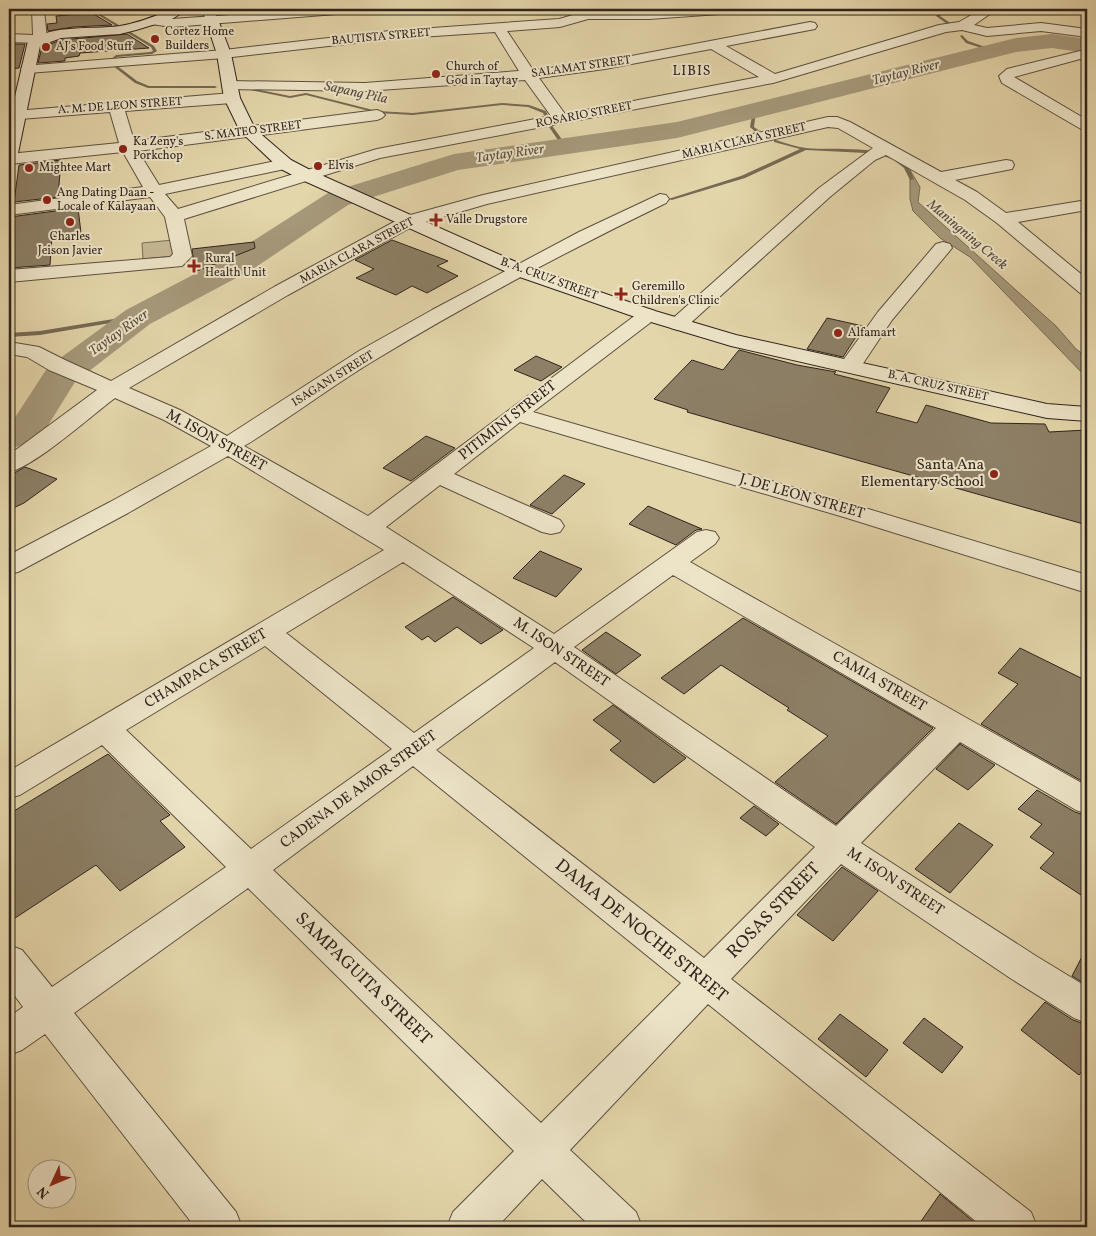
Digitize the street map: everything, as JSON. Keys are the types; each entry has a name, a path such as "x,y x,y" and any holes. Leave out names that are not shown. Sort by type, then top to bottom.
{"street":[{"path":"9,38 40,38 125,28 156,21 182,9"},
{"path":"156,21 172,23 210,14 311,14 349,9"},
{"name":"BAUTISTA STREET","path":"9,70 224,54 390,36 560,23 586,12 650,15 734,9"},
{"name":"ROSARIO STREET","path":"174,216 387,152 773,79 944,28 962,26 991,9"},
{"path":"38,10 40,38"},
{"name":"B. A. CRUZ STREET","path":"210,14 224,54 230,91 248,131 285,164 347,194 518,270 648,315 731,340 1047,411 1087,414"},
{"path":"1063,17 1087,28"},
{"name":"SALAMAT STREET","path":"230,91 365,87 529,75 598,66 810,26"},
{"path":"962,26 987,32 1041,27 1087,33"},
{"path":"499,28 556,121"},
{"path":"9,158 14,114 28,69 33,44 40,38"},
{"path":"714,45 773,79"},
{"path":"1087,57 1080,55 1012,72 1006,76 1007,80 1087,126"},
{"name":"A. M. DE LEON STREET","path":"14,114 116,106 230,91"},
{"path":"9,276 175,262 183,256 174,216 154,191 128,147 116,106"},
{"name":"S. MATEO STREET","path":"9,158 128,147 377,115"},
{"name":"MARIA CLARA STREET","path":"9,465 39,445 114,388 281,291 409,221 483,200 837,122 872,140 877,153"},
{"path":"678,324 825,192 877,153 939,178 971,196 1084,282"},
{"path":"9,210 154,191 285,164"},
{"path":"939,178 1006,166"},
{"name":"ISAGANI STREET","path":"9,566 60,540 228,446 366,357 518,270 595,229 660,199"},
{"path":"1003,219 1087,205"},
{"path":"850,366 884,316 943,248"},
{"name":"PITIMINI STREET","path":"369,528 648,315"},
{"name":"M. ISON STREET","path":"9,348 32,351 67,369 172,415 369,528 555,648 838,845 1023,967 1087,1006"},
{"name":"J. DE LEON STREET","path":"516,414 856,513 1087,584"},
{"path":"438,475 551,526"},
{"name":"CADENA DE AMOR STREET","path":"9,1038 249,869 706,538"},
{"name":"CHAMPACA STREET","path":"9,786 403,550"},
{"name":"CAMIA STREET","path":"672,563 1087,801"},
{"name":"DAMA DE NOCHE STREET","path":"267,633 1016,1227"},
{"name":"ROSAS STREET","path":"468,1227 838,845 956,727"},
{"name":"SAMPAGUITA STREET","path":"105,729 541,1152 621,1227"},
{"path":"9,961 221,1227"}],"shaded area":[{"path":"910,170 920,187 918,202 1056,326 1076,349 1087,357 1087,378 970,257 940,238 913,211 910,199"},
{"path":"173,240 175,256 143,259 142,243"}],"building":[{"path":"92,13 112,25 73,27 48,31 47,24 57,23 56,16"},
{"path":"127,34 149,48 80,53 79,56 65,58 65,61 38,63 42,47 61,40"},
{"path":"9,44 25,44 19,68 9,69"},
{"path":"61,160 58,197 14,202 19,165"},
{"path":"78,208 81,233 52,237 50,265 9,268 10,217"},
{"path":"392,240 448,261 437,266 458,276 427,293 412,286 396,295 356,278 374,269 355,260"},
{"path":"254,242 255,248 195,272 192,249"},
{"name":"Alfamart","path":"827,318 863,326 843,357 807,349"},
{"name":"Santa Ana Elementary School","path":"739,350 797,365 836,372 834,374 890,388 876,412 917,423 926,405 991,423 1045,424 1049,432 1087,430 1087,525 687,412 688,410 654,399 692,360 723,370"},
{"path":"536,356 562,367 541,381 514,370"},
{"path":"426,436 455,448 411,481 383,468"},
{"path":"25,467 57,479 24,503 9,510 9,476"},
{"path":"564,475 585,484 552,514 530,505"},
{"path":"648,506 702,529 696,530 676,545 629,524"},
{"path":"540,551 582,569 556,597 513,578"},
{"path":"453,597 503,630 481,644 457,627 435,642 428,636 422,640 405,627"},
{"path":"743,618 933,728 836,824 775,782 828,736 787,710 789,708 721,665 684,694 661,678"},
{"path":"606,632 641,655 616,674 582,650"},
{"path":"1020,648 1087,681 1087,784 981,724 1018,684 998,673"},
{"path":"613,705 686,758 654,783 610,750 621,741 593,720"},
{"path":"960,744 995,765 968,790 936,769"},
{"path":"108,754 170,815 160,821 185,847 120,891 96,865 9,922 9,814"},
{"path":"1037,790 1075,812 1087,816 1087,899 1040,868 1054,853 1030,837 1042,824 1018,809"},
{"path":"754,806 779,824 766,836 740,818"},
{"path":"959,823 993,845 950,893 915,869"},
{"path":"842,867 878,891 833,941 797,915"},
{"path":"1087,947 1087,985 1072,976"},
{"path":"1045,1002 1073,1020 1087,1025 1087,1064 1079,1075 1021,1030"},
{"path":"840,1014 888,1050 866,1077 818,1039"},
{"path":"924,1018 963,1047 942,1073 903,1043"},
{"path":"940,1194 980,1227 917,1227"}],"waterway":[{"name":"Sapang Pila","path":"90,9 152,46 155,51 151,53 116,56 110,62 136,82 148,87 215,87"},
{"path":"945,9 940,11 938,16 951,25"},
{"path":"962,36 967,42 992,50"},
{"name":"Taytay River","path":"9,437 28,427 61,375 138,317 242,262 338,199 454,162 677,130 1016,45 1052,41 1087,46"},
{"name":"Sapang Pila","path":"246,88 290,97 306,94 377,112 413,114 502,104 529,106 545,112 551,127 564,145"},
{"name":"Maningning Creek","path":"754,111 752,127 762,135"},
{"name":"Maningning Creek","path":"776,141 806,149 849,150 881,154 895,159 906,167 912,179"},
{"path":"670,199 743,177 805,149"},
{"path":"9,335 40,333 138,317"}],"place":[{"name":"Cortez Home Builders","path":"155,39"},
{"name":"AJ's Food Stuff","path":"46,47"},
{"name":"Church of God in Taytay","path":"436,74"},
{"name":"Ka Zeny's Porkchop","path":"123,149"},
{"name":"Elvis","path":"318,166"},
{"name":"Mightee Mart","path":"29,168"},
{"name":"Ang Dating Daan - Locale of Kalayaan","path":"47,200"},
{"name":"Valle Drugstore","path":"436,220"},
{"name":"Charles Jeison Javier","path":"70,222"},
{"name":"Rural Health Unit","path":"194,266"},
{"name":"Geremillo Children's Clinic","path":"621,294"},
{"name":"Alfamart","path":"838,333"},
{"name":"Santa Ana Elementary School","path":"994,474"}],"district":[{"name":"LIBIS","path":"692,71"}]}
